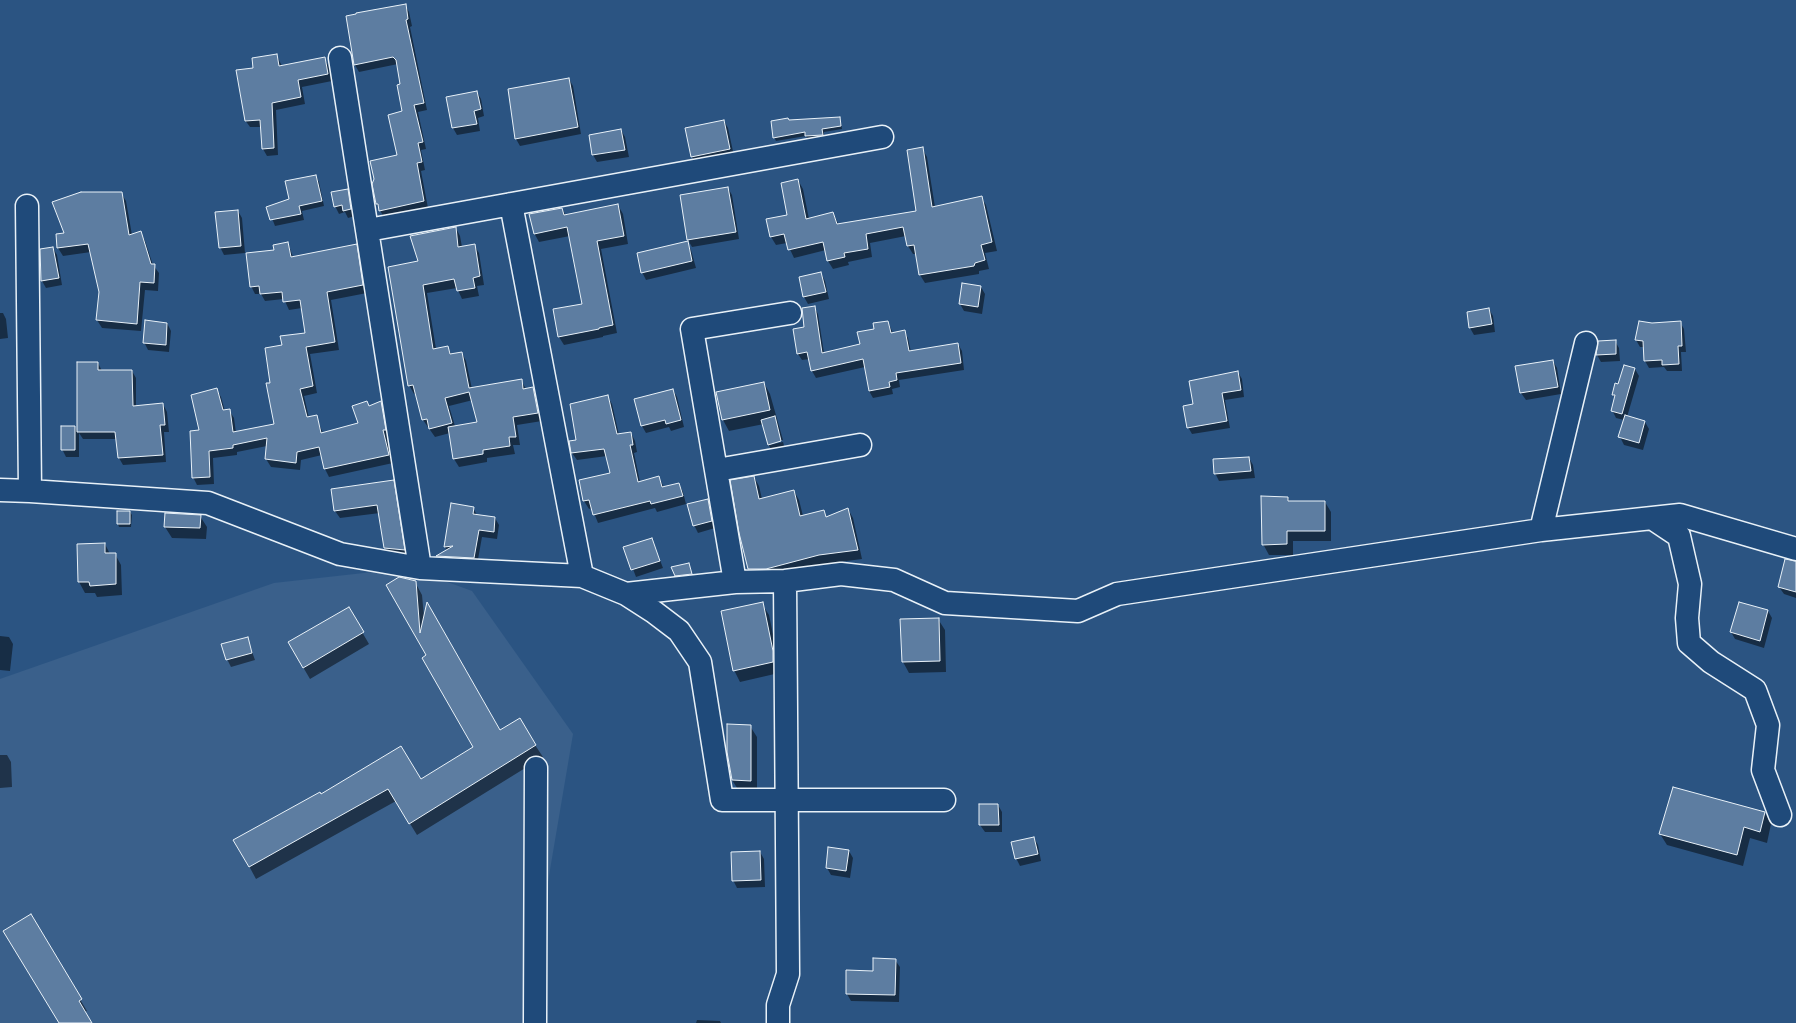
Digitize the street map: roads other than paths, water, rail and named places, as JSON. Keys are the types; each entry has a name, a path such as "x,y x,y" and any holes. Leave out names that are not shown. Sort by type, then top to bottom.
{"street":[{"path":"340,58 420,568"},
{"path":"368,230 882,137"},
{"path":"511,204 582,576"},
{"path":"27,206 30,491"},
{"path":"735,582 692,329 790,313"},
{"path":"1540,530 1586,343"},
{"path":"716,470 860,445"},
{"path":"0,490 208,504 340,554 420,568 582,576 626,594 654,612 679,631 700,662 722,800 944,800"},
{"path":"626,594 735,582 785,581 841,574 894,580 945,603 1078,611 1117,594 1540,530 1680,515 1796,549"},
{"path":"1652,518 1679,536 1690,584 1687,618 1690,643 1711,662 1755,690 1768,725 1763,770 1780,815"},
{"path":"778,1023 778,1004 788,974 785,581"},
{"path":"535,1023 536,768"}]}
